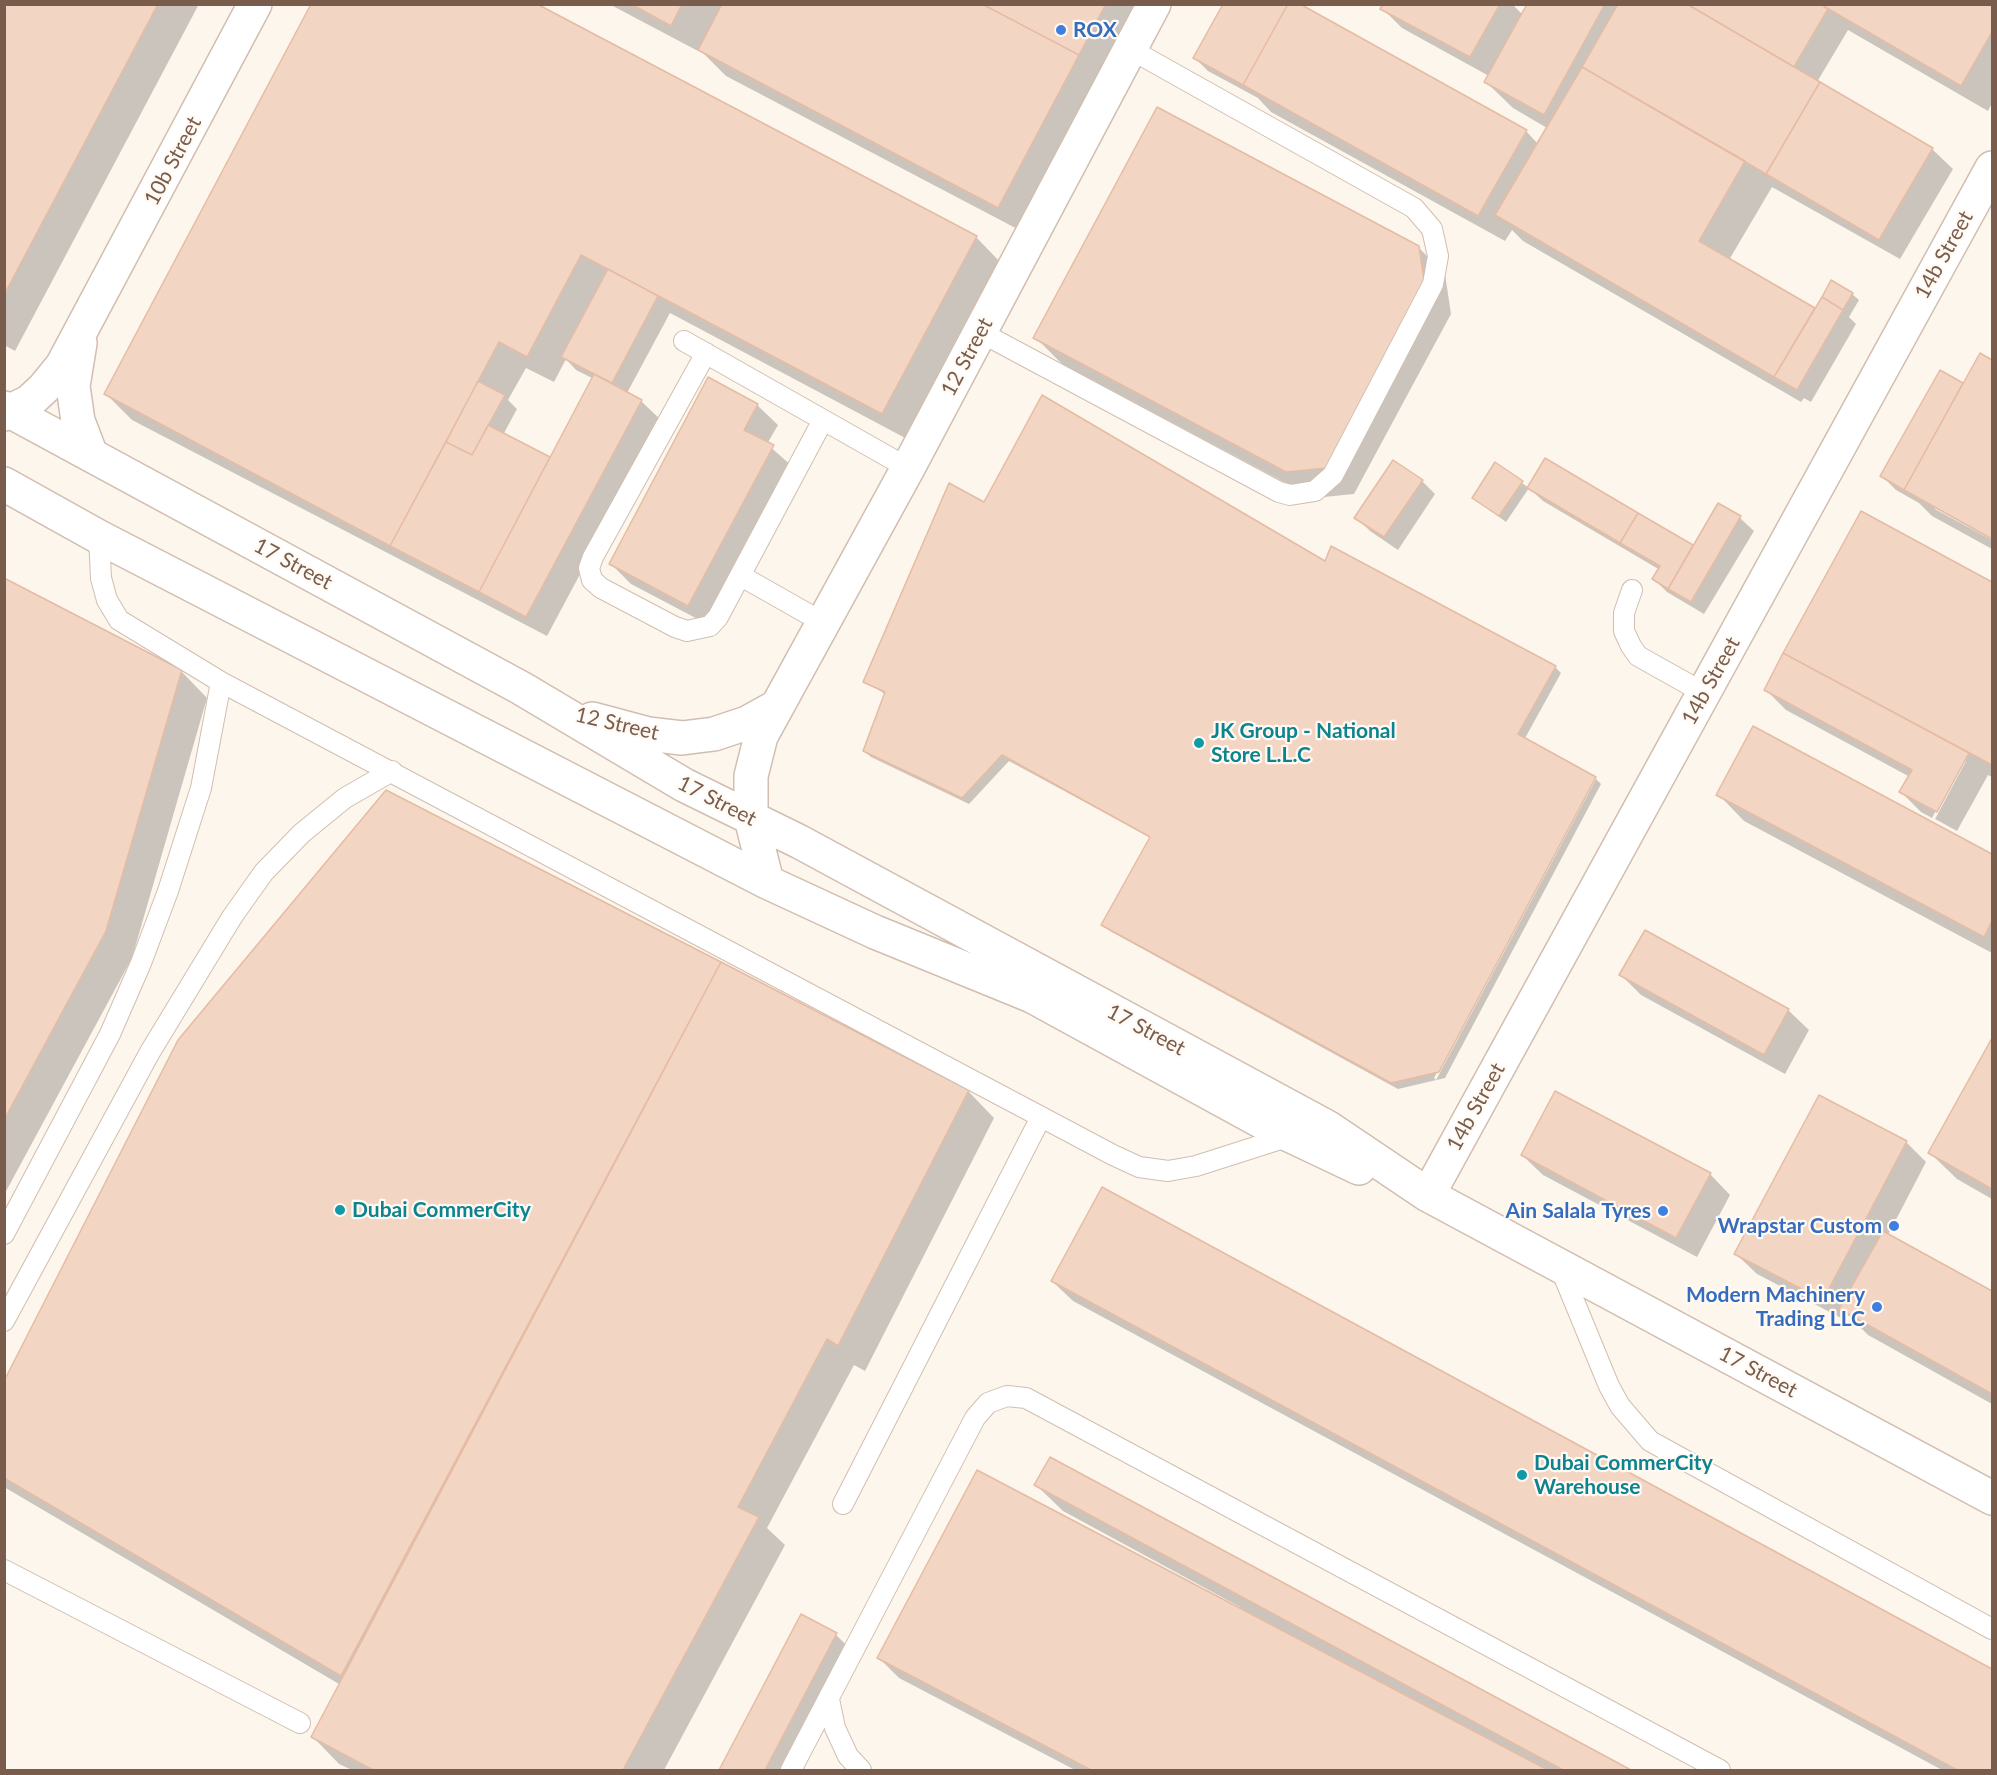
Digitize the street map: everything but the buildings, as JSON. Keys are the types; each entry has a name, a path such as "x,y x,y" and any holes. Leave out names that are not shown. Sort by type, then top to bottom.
{"street":[{"name":"10b Street","path":"7,411 44,388 62,366 255,4"},
{"name":"12 Street","path":"768,882 751,818 751,776 761,736 908,468 1154,4"},
{"name":"14b Street","path":"1428,1195 1992,168"},
{"name":"10b Street","path":"90,317 77,350 73,386 78,421 91,455"},
{"name":"17 Street","path":"7,411 559,710 684,785 751,818 1327,1128 1428,1195 1992,1498"},
{"name":"17 Street","path":"4,484 99,537 768,882 875,932 1032,996 1290,1136 1362,1169 1428,1195"},
{"name":"12 Street","path":"559,710 648,734 682,738 714,734 747,723 776,706"}],"lane":[{"path":"980,333 1279,492 1290,495 1315,491 1333,474 1433,284 1438,256 1432,229 1414,208 1130,49"},
{"path":"684,341 908,468"},
{"path":"706,353 589,568 592,580 601,588 687,631 710,626 718,617 741,576 823,420"},
{"path":"99,537 102,578 107,600 119,620 221,682 1139,1167 1168,1171 1197,1166 1290,1136"},
{"path":"741,576 824,624"},
{"path":"1632,590 1624,613 1624,631 1631,646 1638,656 1704,693"},
{"path":"4,1234 110,1034 141,963 168,891 201,788 221,682"},
{"path":"4,1321 150,1052 232,917 264,872 302,833 345,798 392,771"},
{"path":"843,1504 1041,1117"},
{"path":"1559,1265 1609,1386 1627,1416 1650,1441 1992,1629"},
{"path":"791,1770 975,1418 988,1403 1007,1396 1026,1398 1720,1770"},
{"path":"4,1570 300,1724"},
{"path":"829,1699 835,1728 848,1756 861,1770"}],"place":[{"name":"ROX","path":"1061,30"},
{"name":"JK Group - National Store L.L.C","path":"1199,743"},
{"name":"Dubai CommerCity","path":"340,1210"},
{"name":"Ain Salala Tyres","path":"1663,1211"},
{"name":"Wrapstar Custom","path":"1894,1226"},
{"name":"Modern Machinery Trading LLC","path":"1877,1307"},
{"name":"Dubai CommerCity Warehouse","path":"1522,1475"}]}
